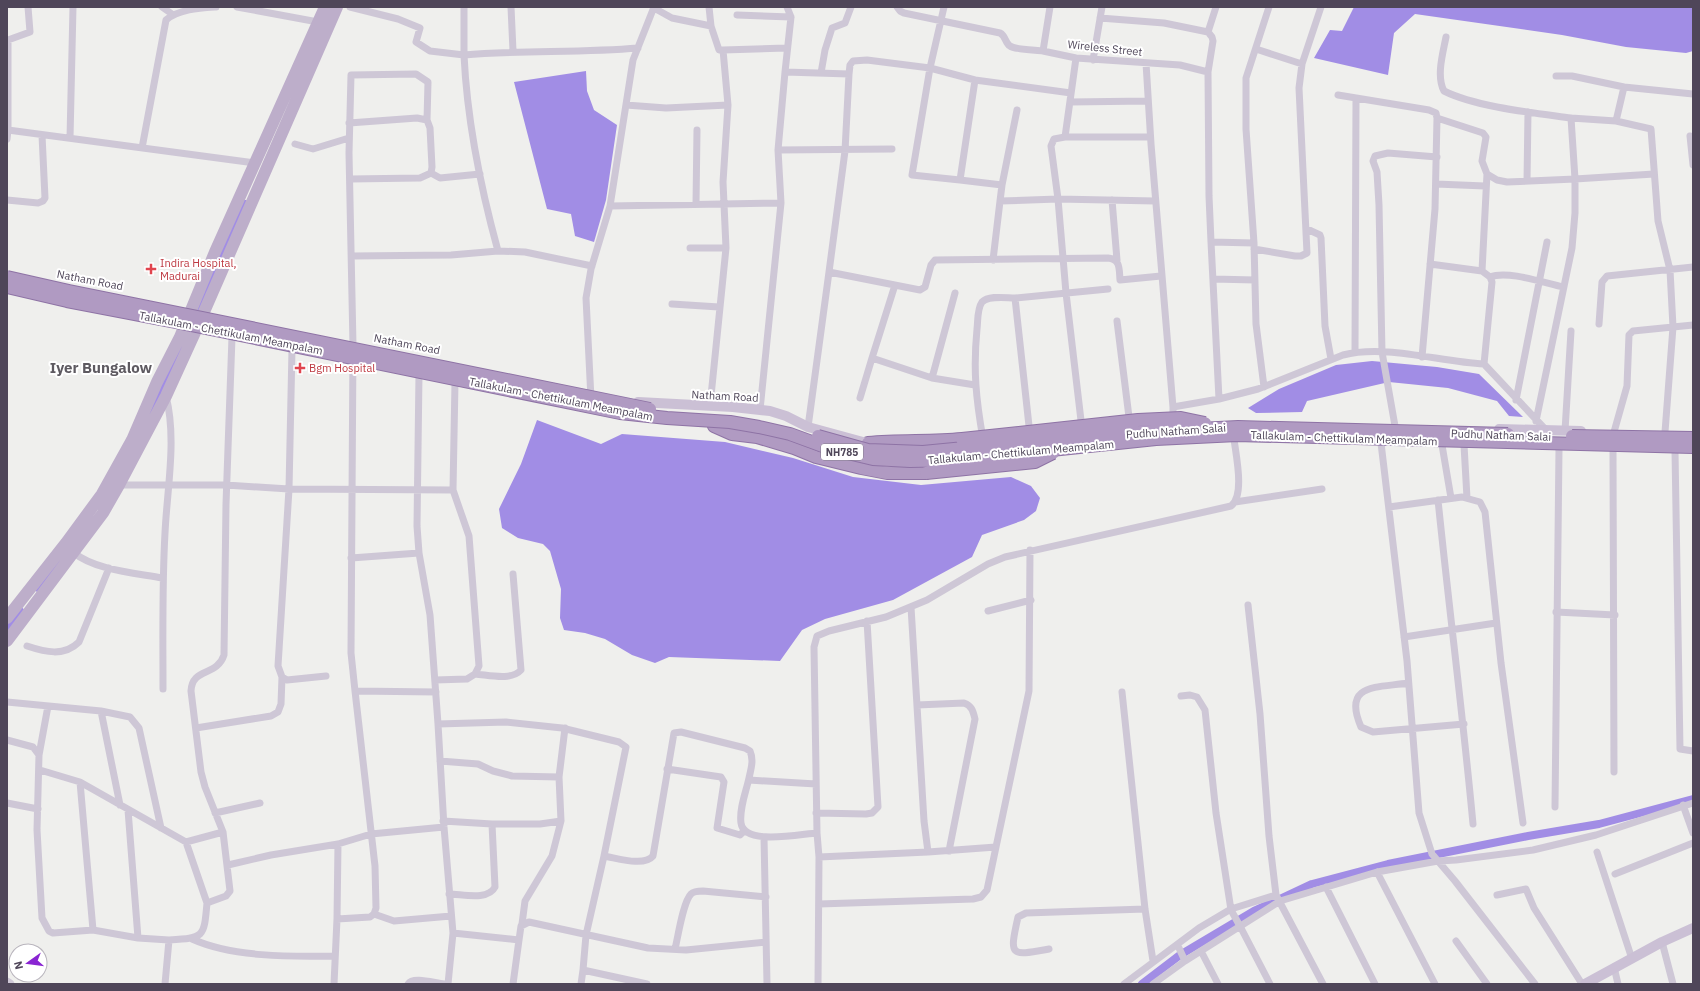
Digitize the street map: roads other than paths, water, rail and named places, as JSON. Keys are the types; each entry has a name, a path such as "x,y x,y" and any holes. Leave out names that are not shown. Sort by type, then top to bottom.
{"highway":[{"name":"Tallakulam - Chettikulam Meampalam","path":"7,277 647,409 750,418 777,424 868,450 923,452 1121,433 1223,427 1693,438"},
{"name":"Tallakulam - Chettikulam Meampalam","path":"7,287 67,301 182,323 620,413 730,422 759,427 790,434 832,449 873,459 910,461 955,460 1156,439 1237,435 1693,447"},
{"path":"868,443 890,441 933,442 1138,420 1181,418 1223,427"},
{"path":"714,426 732,434 757,438 794,448 816,457 887,473 926,473 1035,462 1059,449"}],"main road":[{"path":"7,618 66,543 102,494 132,440 156,382 171,356 325,7"},
{"path":"7,641 103,513 166,396 204,314 337,7"},
{"name":"Natham Road","path":"7,274 591,394 639,402 760,410 786,416 806,425"},
{"path":"7,290 88,308 197,328 232,337 591,409"},
{"name":"Pudhu Natham Salai","path":"591,409 620,415 676,423 756,431 866,462 895,467 953,466 1074,451 1156,444 1234,440 1693,451"},
{"name":"Pudhu Natham Salai","path":"806,425 875,445 935,446 1130,425 1173,423 1234,422 1693,433"},
{"path":"1585,984 1662,942 1693,928"}],"street":[{"path":"7,139 8,40 30,32 28,7"},
{"path":"70,138 73,7"},
{"path":"162,7 172,14"},
{"path":"142,148 162,33 166,20 172,14 188,9 216,7"},
{"path":"237,7 318,22"},
{"path":"350,7 398,19 420,28 416,42 430,51 464,55 513,51 611,50 638,48"},
{"path":"464,7 465,85 488,217 498,251"},
{"path":"511,7 513,51"},
{"path":"591,409 586,298 592,266 610,206 633,60 654,7 672,18 711,26"},
{"path":"709,7 711,26 719,50 786,48"},
{"path":"760,410 781,203 778,150 786,48 791,17 787,7"},
{"path":"821,72 825,50 832,28 845,22 851,7"},
{"path":"944,7 930,68 912,175 1002,185"},
{"path":"1043,51 1050,7"},
{"path":"1093,60 1102,7"},
{"path":"1208,32 1216,7"},
{"path":"1264,386 1256,324 1254,246 1246,129 1246,88 1248,70 1269,7"},
{"path":"1211,242 1254,246 1300,256 1307,253 1307,229 1299,114 1299,88 1302,64 1321,7"},
{"name":"Wireless Street","path":"898,9 904,13 1000,33 1012,47 1093,60 1180,65 1208,72"},
{"path":"737,15 791,17"},
{"path":"1100,18 1164,23 1208,32 1214,41 1208,72 1209,196 1219,399"},
{"path":"1446,37 1440,75 1444,91 1485,103 1528,112 1571,118 1616,121 1651,129 1658,221 1670,270 1673,327 1665,432"},
{"path":"1256,49 1302,64"},
{"path":"710,406 726,248 723,182 728,105 723,50"},
{"path":"1065,137 1076,58"},
{"path":"806,425 829,272 845,151 850,65 853,61 859,60 930,68 975,80 1071,94"},
{"path":"1146,63 1150,137 1173,407 1173,423"},
{"path":"784,72 850,74"},
{"path":"350,179 420,178 430,173 432,167 430,128 427,120 428,82 416,74 351,75 349,138 353,345 351,653 371,834 376,900 374,914"},
{"path":"1556,76 1572,76 1624,86 1693,94"},
{"path":"960,180 975,80"},
{"path":"1616,121 1624,86"},
{"path":"1338,95 1429,110 1436,113 1436,184 1422,357"},
{"path":"1356,98 1356,352"},
{"path":"1070,102 1148,101"},
{"path":"626,105 666,108 728,105"},
{"path":"994,260 1002,185 1017,110"},
{"path":"1528,112 1528,181"},
{"path":"350,122 417,118 427,120"},
{"path":"1437,118 1485,134 1482,161 1487,174 1485,186 1482,271"},
{"path":"1536,421 1572,248 1575,213 1571,118"},
{"path":"8,130 255,163"},
{"path":"696,204 697,130"},
{"path":"7,200 38,202 43,201 45,198 42,134"},
{"path":"1690,136 1693,165"},
{"path":"1082,430 1066,293 1058,199 1051,146 1054,139 1065,137 1150,137"},
{"path":"295,144 313,149 349,138"},
{"path":"778,150 845,151 892,149"},
{"path":"1395,426 1382,352 1379,205 1377,172 1373,161 1376,156 1388,153 1437,158"},
{"path":"430,173 440,178 480,174"},
{"path":"1487,174 1497,180 1507,182 1654,174"},
{"path":"1436,184 1485,186"},
{"path":"1000,201 1058,199 1156,202"},
{"path":"1112,200 1120,280 1161,276"},
{"path":"610,206 781,203"},
{"path":"1307,229 1318,234 1321,238 1325,326 1331,359"},
{"path":"1516,400 1547,242"},
{"path":"690,248 726,248"},
{"path":"352,256 451,255 498,251 525,252 592,266"},
{"path":"829,272 920,290 925,287 931,265 935,260 1108,258 1117,260"},
{"path":"1430,264 1482,271 1490,277 1491,292 1484,364"},
{"path":"1599,324 1602,282 1607,276 1693,267"},
{"path":"1490,277 1496,275 1507,275 1563,287"},
{"path":"1213,279 1255,280"},
{"path":"860,398 896,285"},
{"path":"984,440 975,385 974,359 978,312 981,304 986,299 1015,298 1108,289"},
{"path":"932,378 955,293"},
{"path":"1015,298 1030,435"},
{"path":"672,304 719,307"},
{"path":"1117,321 1130,425"},
{"path":"1614,432 1627,386 1628,335 1633,331 1693,325"},
{"path":"1566,431 1571,331"},
{"path":"207,904 226,896 230,891 223,832 214,813 201,772 191,683 197,676 218,666 224,655 226,485 232,337"},
{"path":"196,728 271,716 278,712 281,704 282,677 278,666 289,489 292,349"},
{"path":"1173,407 1245,393 1331,359 1356,352 1382,352 1457,363 1484,364 1516,400 1546,430"},
{"path":"872,358 932,378 975,385"},
{"path":"419,374 416,490 419,553 430,615 453,933 448,984"},
{"path":"455,382 453,490 469,536 479,666 475,674"},
{"path":"163,688 162,578 167,486 171,450 171,422 166,396"},
{"path":"1234,440 1238,482 1235,502"},
{"path":"1381,443 1404,637 1419,813 1432,854 1535,984"},
{"path":"1442,445 1451,498"},
{"path":"1464,445 1467,498"},
{"path":"1555,807 1559,448"},
{"path":"1613,450 1615,615 1614,772"},
{"path":"1675,450 1680,749 1693,751"},
{"path":"119,485 226,485 289,489 453,490"},
{"path":"818,984 819,857 816,813 814,641 820,633 886,617 927,600 988,564 1030,550 1178,517 1221,509 1231,506 1235,502 1322,489"},
{"path":"1388,507 1451,498 1467,498 1480,502 1485,512 1496,623 1523,823"},
{"path":"1438,500 1451,628 1464,724 1473,824"},
{"path":"819,904 973,899 981,897 987,890 1029,691 1031,600 1030,550"},
{"path":"73,552 78,556 108,568 162,578"},
{"path":"351,558 419,553"},
{"path":"27,646 51,652 65,652 73,648 79,642 108,568"},
{"path":"435,680 466,679 475,674 511,676 517,674 521,670 513,574"},
{"path":"988,611 1031,600"},
{"path":"1248,605 1260,714 1268,836 1278,898 1322,984"},
{"path":"911,607 924,821 928,852"},
{"path":"1556,612 1615,615"},
{"path":"816,813 866,814 872,813 878,807 867,622"},
{"path":"1404,637 1451,628 1496,623"},
{"path":"282,677 287,680 294,680 326,676"},
{"path":"1408,683 1364,690 1358,695 1355,701 1355,709 1361,727 1373,732 1464,724"},
{"path":"355,691 436,692"},
{"path":"1122,692 1145,909 1153,961"},
{"path":"1181,696 1190,695 1197,697 1205,710 1216,813 1231,910 1270,984"},
{"path":"7,702 100,711 130,717 139,728 161,828"},
{"path":"917,704 964,703 969,705 972,709 975,719 949,851"},
{"path":"40,770 80,782 186,842 207,904 203,931 200,936 192,939 169,940 138,938 93,930 53,932 49,931 45,926 42,918 37,830 40,770 39,755 48,706"},
{"path":"100,711 120,805"},
{"path":"438,724 506,722 564,728 619,742 626,747 586,935 584,970 581,984"},
{"path":"512,984 525,902 552,856 561,821 559,777 564,728"},
{"path":"604,856 646,861 653,856 674,733 681,732 745,748 750,751 752,764 741,816 744,831 753,836 764,837 817,832"},
{"path":"7,740 33,747 39,755"},
{"path":"440,760 478,764 493,772 512,776 559,777"},
{"path":"667,769 721,777 724,782 717,828 740,835 744,831"},
{"path":"749,780 816,784"},
{"path":"80,782 93,930"},
{"path":"7,803 38,809"},
{"path":"214,813 260,803"},
{"path":"1124,984 1199,928 1231,910 1326,887 1377,872 1438,861 1533,850 1596,835 1683,805 1693,803"},
{"path":"1683,805 1693,832"},
{"path":"128,810 138,938"},
{"path":"228,865 271,855 338,844 371,834 444,824 540,824 561,821"},
{"path":"449,894 486,895 493,892 495,887 492,824"},
{"path":"186,842 223,832"},
{"path":"764,837 767,984"},
{"path":"1615,874 1693,843"},
{"path":"334,984 338,844"},
{"path":"819,857 949,851 996,847"},
{"path":"1597,852 1632,959"},
{"path":"1377,872 1435,984"},
{"path":"1326,887 1375,984"},
{"path":"1497,895 1526,889 1534,908 1582,984"},
{"path":"674,949 686,902 690,895 695,892 703,891 766,897"},
{"path":"1153,984 1184,959 1201,951 1278,898"},
{"path":"1049,948 1023,954 1018,953 1013,948 1012,943 1018,917 1020,915 1026,912 1145,909"},
{"path":"337,919 362,918 374,914 394,921 451,916"},
{"path":"522,924 529,922 648,948 674,949 766,942"},
{"path":"453,933 519,940"},
{"path":"192,939 224,950 300,956 335,956"},
{"path":"165,984 169,940"},
{"path":"1456,941 1487,984"},
{"path":"1662,942 1674,984"},
{"path":"1179,948 1184,959"},
{"path":"1201,951 1218,984"},
{"path":"1614,968 1618,984"},
{"path":"584,970 647,984"},
{"path":"408,984 412,980 417,980 444,984"}],"waterway":[{"path":"198,306 203,301 245,204"},
{"path":"148,417 184,341"},
{"path":"38,588 61,560"},
{"path":"7,628 20,611"},
{"path":"1142,984 1180,955 1254,911 1312,884 1388,864 1528,836 1599,824 1693,799"}],"place":[{"name":"Indira Hospital, Madurai","path":"151,269"},
{"name":"Bgm Hospital","path":"300,368"}],"district":[{"name":"Iyer Bungalow","path":"101,368"}]}
